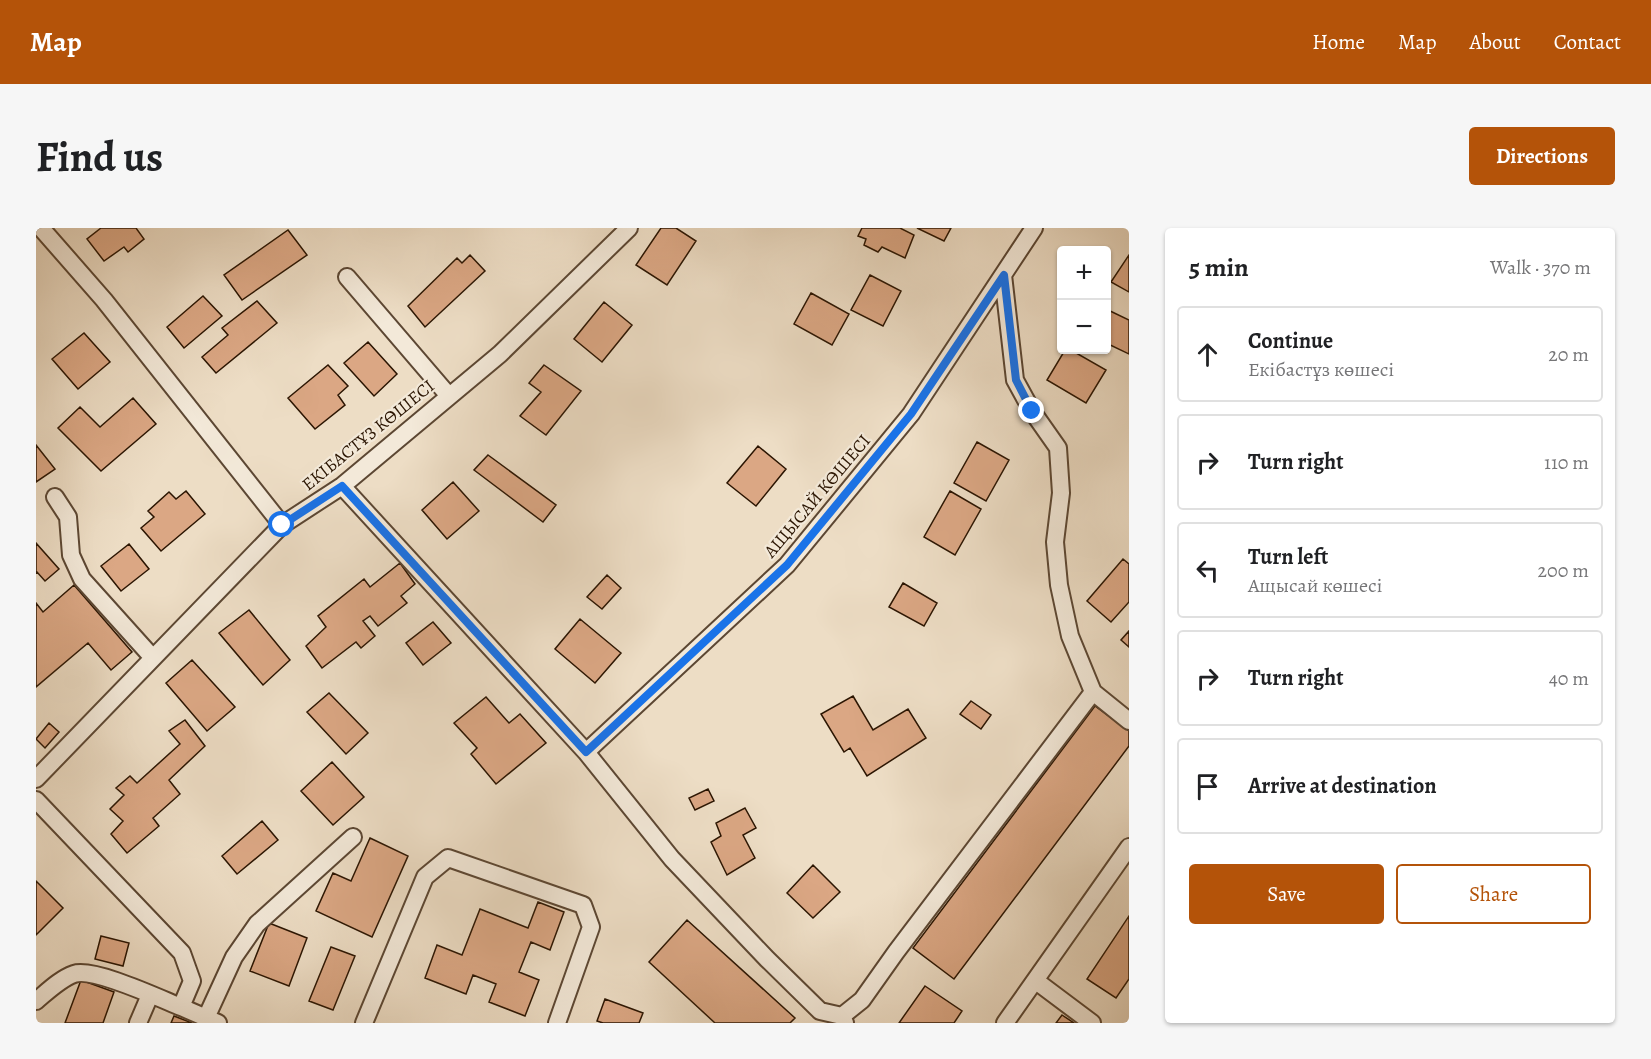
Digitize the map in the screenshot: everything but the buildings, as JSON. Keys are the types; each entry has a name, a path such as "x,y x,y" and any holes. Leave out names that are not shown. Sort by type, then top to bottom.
{"street":[{"path":"41,228 104,300 282,525"},
{"name":"ЕКІБАСТҰЗ КӨШЕСІ","path":"36,779 282,525 342,486 500,354 629,228"},
{"name":"АЩЫСАЙ КӨШЕСІ","path":"586,752 787,565 911,414 1034,228"},
{"path":"1004,275 1016,380 1032,411 1058,448 1061,493 1055,542 1059,585 1070,636 1094,692 1129,721"},
{"path":"347,277 449,396"},
{"path":"342,486 586,752 672,859 820,1011 843,1020 862,1000 1094,692"},
{"path":"55,497 68,517 71,555 82,579 153,658"},
{"path":"36,800 182,953 192,981 181,1007"},
{"path":"36,1001 53,986 76,973 104,976 212,1020 234,957 257,924 353,837"},
{"path":"1005,1023 1123,866 1129,847"},
{"path":"364,1023 424,877 448,858 583,905 591,927 557,1023"},
{"path":"1036,981 1092,1023"},
{"path":"138,1023 150,994"}],"route":[{"path":"282,525 342,486 586,752 787,565 911,414 1004,275 1016,380 1032,411"}]}
